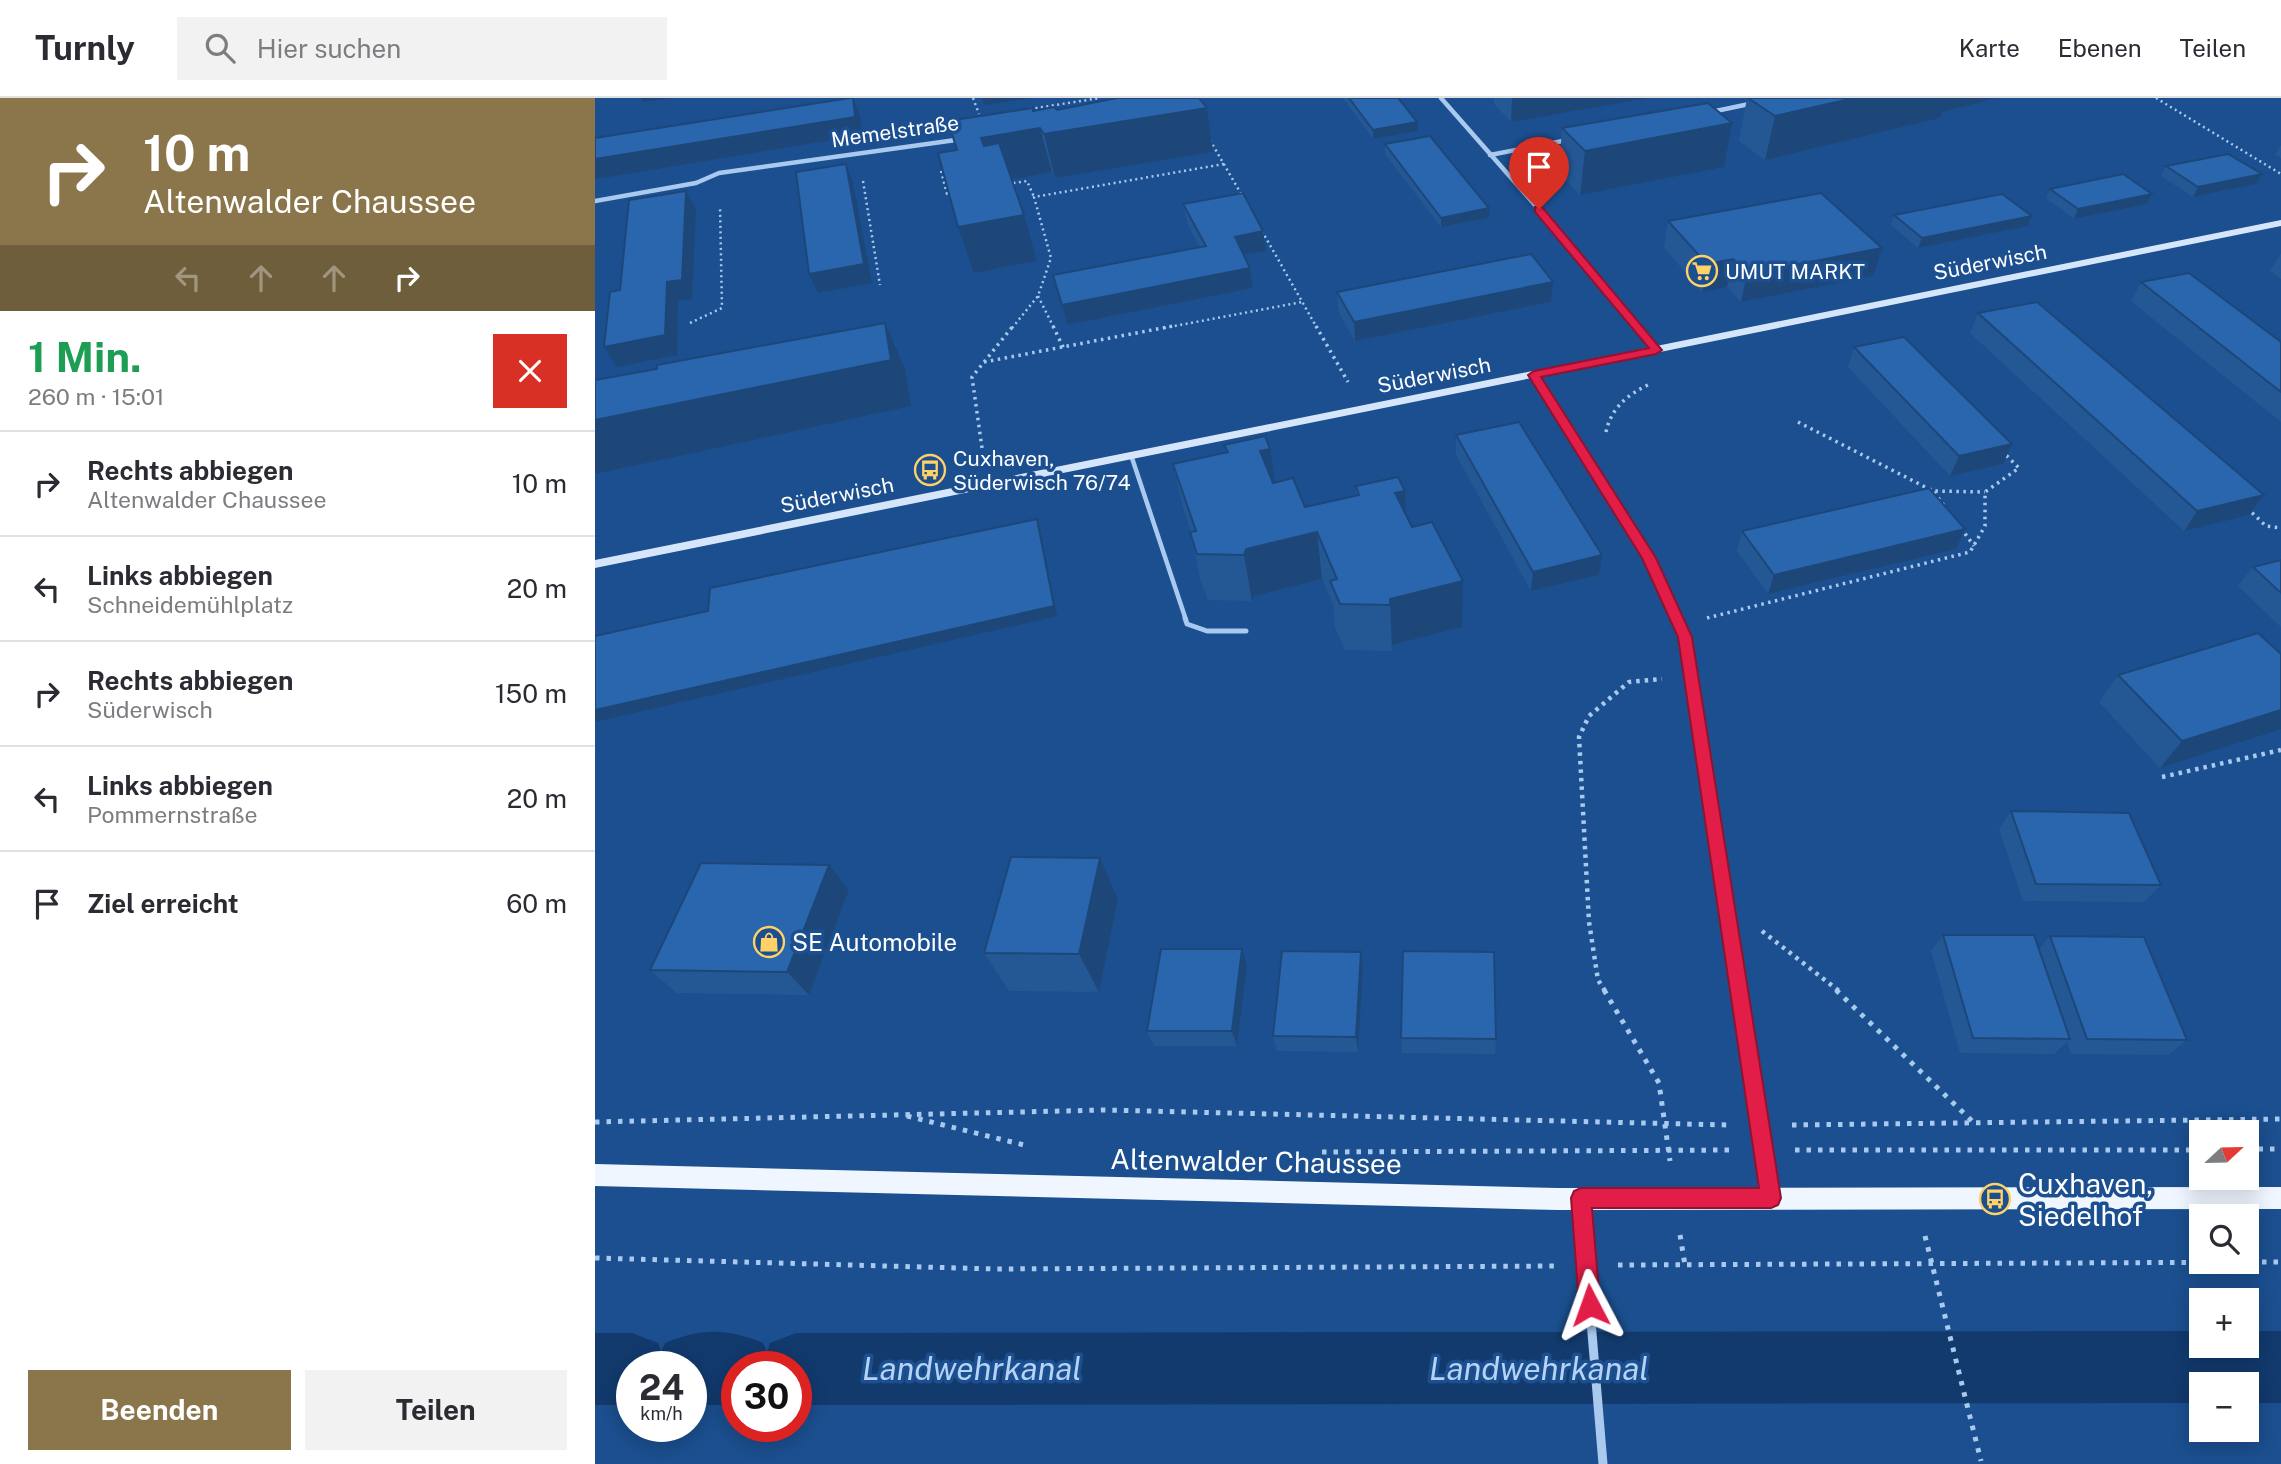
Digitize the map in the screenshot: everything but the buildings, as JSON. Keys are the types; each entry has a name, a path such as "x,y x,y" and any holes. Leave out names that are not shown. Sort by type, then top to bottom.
{"main road":[{"name":"Altenwalder Chaussee","path":"595,1175 1581,1198 2281,1198"}],"street":[{"path":"1441,98 1571,246 1656,350"},
{"path":"1703,114 1763,101"},
{"name":"Memelstraße","path":"595,201 697,183 719,173 858,152 890,151 966,138"},
{"path":"1490,155 1571,140"},
{"name":"Süderwisch","path":"595,564 2281,223"},
{"path":"1534,375 1649,558 1685,637 1771,1198"},
{"path":"1581,1198 1603,1464"}],"lane":[{"path":"1131,455 1187,624 1207,631 1246,631"}],"path":[{"path":"973,98 980,117"},
{"path":"1020,111 1100,98"},
{"path":"2156,98 2281,174"},
{"path":"1205,132 1250,210"},
{"path":"934,144 947,194 957,192"},
{"path":"858,152 855,171 863,180 880,285"},
{"path":"1034,197 1224,164"},
{"path":"690,323 722,308 719,173"},
{"path":"983,461 972,377 1038,296 1051,258 1027,181 1007,184"},
{"path":"1256,221 1348,382"},
{"path":"1038,296 1064,349"},
{"path":"984,362 1302,302"},
{"path":"1606,433 1607,421 1627,396 1653,383"},
{"path":"1798,422 1933,491 1950,513"},
{"path":"1933,491 1985,492 2019,468 2000,449"},
{"path":"1679,625 1970,552 1985,526 1985,492"},
{"path":"2241,502 2266,526 2281,528"},
{"path":"1958,524 1974,546"},
{"path":"1675,1198 1659,1083 1598,980 1588,922 1579,737 1589,716 1629,682 1691,677"},
{"path":"2162,776 2281,750"},
{"path":"1724,902 1848,999 1974,1123"},
{"path":"595,1122 1104,1110 1758,1125 2281,1119"},
{"path":"899,1114 1027,1146"},
{"path":"2259,1149 2281,1149"},
{"path":"1317,1152 2189,1150"},
{"path":"1915,1198 1981,1461"},
{"path":"595,1258 996,1269 2281,1262"}],"waterway":[{"name":"Landwehrkanal","path":"812,1369 2281,1367"},
{"name":"Landwehrkanal","path":"595,1369 616,1369"},
{"name":"Landwehrkanal","path":"707,1369 721,1369"}],"place":[{"name":"UMUT MARKT","path":"1702,271"},
{"name":"Cuxhaven, Süderwisch 76/74","path":"930,470"},
{"name":"SE Automobile","path":"769,942"},
{"name":"Cuxhaven, Siedelhof","path":"1995,1199"}],"route":[{"path":"1539,209 1656,350 1534,375 1649,558 1685,637 1771,1198 1581,1198 1590,1305"}]}
